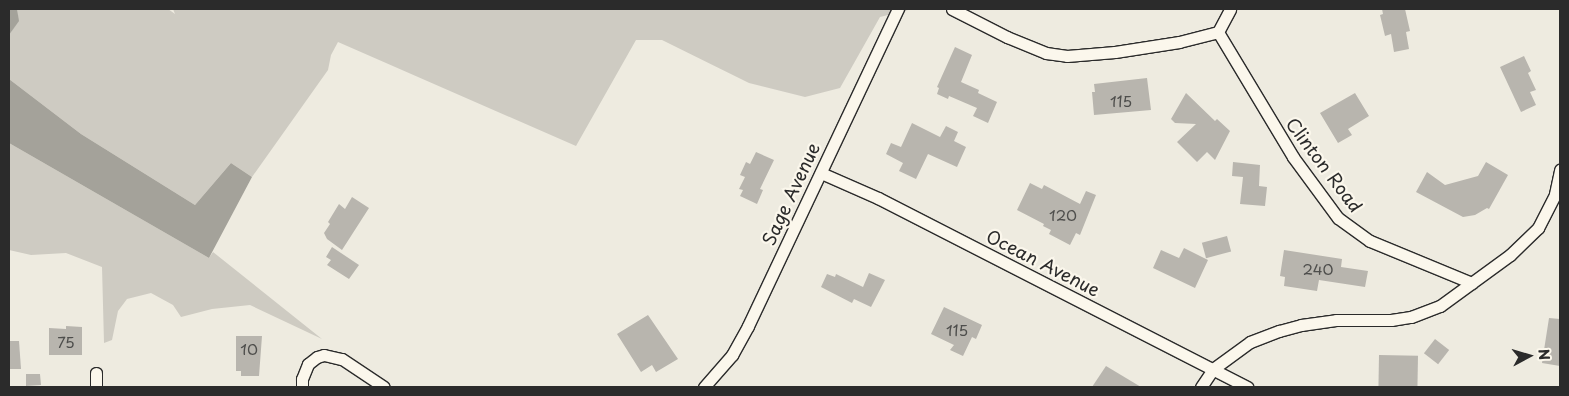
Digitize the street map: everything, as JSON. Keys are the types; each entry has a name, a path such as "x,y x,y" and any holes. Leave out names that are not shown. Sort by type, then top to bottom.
{"street":[{"name":"Sage Avenue","path":"704,387 732,355 748,326 898,9"},
{"path":"952,9 1007,37 1046,53 1067,56 1114,52 1179,42 1218,32 1230,9"},
{"name":"Clinton Road","path":"1218,32 1293,157 1338,218 1370,241 1472,283"},
{"path":"1201,387 1213,370 1250,342 1279,331 1301,325 1336,320 1391,320 1411,317 1440,306 1510,255 1538,228 1555,194 1560,170"},
{"name":"Ocean Avenue","path":"821,173 878,198 1248,387"},
{"path":"302,387 302,379 308,364 317,357 336,356 384,387"},
{"path":"96,373 96,387"}],"shaded area":[{"path":"9,9 17,9 19,21 9,35"},
{"path":"17,9 168,9 175,14 173,9 912,9 880,17 840,88 805,97 749,83 662,40 636,40 576,146 338,42 331,55 328,70 252,177 231,163 195,205 81,134 9,79 9,35 18,21"},
{"path":"9,79 81,134 195,205 231,163 252,177 209,258 9,143"},
{"path":"9,143 209,258 213,252 322,339 250,305 212,309 181,317 173,305 151,293 127,299 118,311 112,340 104,343 102,267 66,253 31,255 9,250"}],"building":[{"path":"1382,9 1405,9 1410,31 1406,32 1409,49 1394,52 1391,34 1385,36 1380,15 1383,14"},
{"path":"955,47 972,55 961,82 979,90 978,93 997,102 988,123 973,116 977,108 949,96 948,99 937,94 939,88 937,87"},
{"path":"1524,56 1531,71 1528,73 1536,90 1530,92 1536,105 1521,112 1500,67"},
{"path":"1147,78 1151,110 1094,115 1092,92 1095,92 1094,84"},
{"path":"1186,93 1215,121 1217,119 1230,131 1215,160 1207,152 1197,162 1177,142 1196,124 1175,123 1171,119"},
{"path":"1355,93 1369,116 1348,129 1352,135 1338,143 1320,113"},
{"path":"912,123 940,137 946,126 958,132 954,141 966,147 957,167 928,154 916,179 899,171 903,163 886,154 891,143 901,147"},
{"path":"756,152 774,160 760,189 763,190 757,204 740,196 743,190 739,189 745,177 740,175 746,162 750,164"},
{"path":"1233,162 1260,165 1259,186 1267,187 1265,206 1240,204 1243,177 1232,176"},
{"path":"1486,162 1508,175 1489,209 1487,208 1475,215 1463,217 1416,192 1427,172 1445,185 1478,176"},
{"path":"1030,183 1042,189 1044,185 1080,204 1086,191 1096,195 1080,235 1076,233 1070,245 1049,234 1051,230 1043,226 1044,224 1017,210"},
{"path":"352,197 369,208 342,250 327,239 324,233 330,224 328,222 339,204 345,209"},
{"path":"1227,236 1231,251 1206,258 1202,243"},
{"path":"332,247 359,265 349,279 327,265 331,260 326,257"},
{"path":"1184,248 1208,260 1195,288 1153,268 1161,250 1179,258"},
{"path":"1284,250 1342,259 1341,267 1368,271 1365,287 1319,280 1317,291 1284,286 1285,277 1280,276"},
{"path":"869,273 885,280 871,307 854,299 852,303 821,287 827,274 835,277 836,274 863,287"},
{"path":"944,307 982,325 976,339 972,337 963,356 950,350 954,345 931,334"},
{"path":"648,315 678,359 656,372 652,365 641,372 617,334"},
{"path":"1549,318 1560,319 1560,366 1542,363"},
{"path":"66,326 82,327 82,355 49,355 49,328 66,329"},
{"path":"236,336 262,336 259,376 241,376 241,371 236,371"},
{"path":"1435,339 1449,350 1438,364 1424,353"},
{"path":"9,341 19,341 21,369 9,369"},
{"path":"1379,355 1418,356 1417,387 1378,387"},
{"path":"1106,366 1141,387 1092,387"},
{"path":"26,374 40,374 41,385 26,386"}]}
